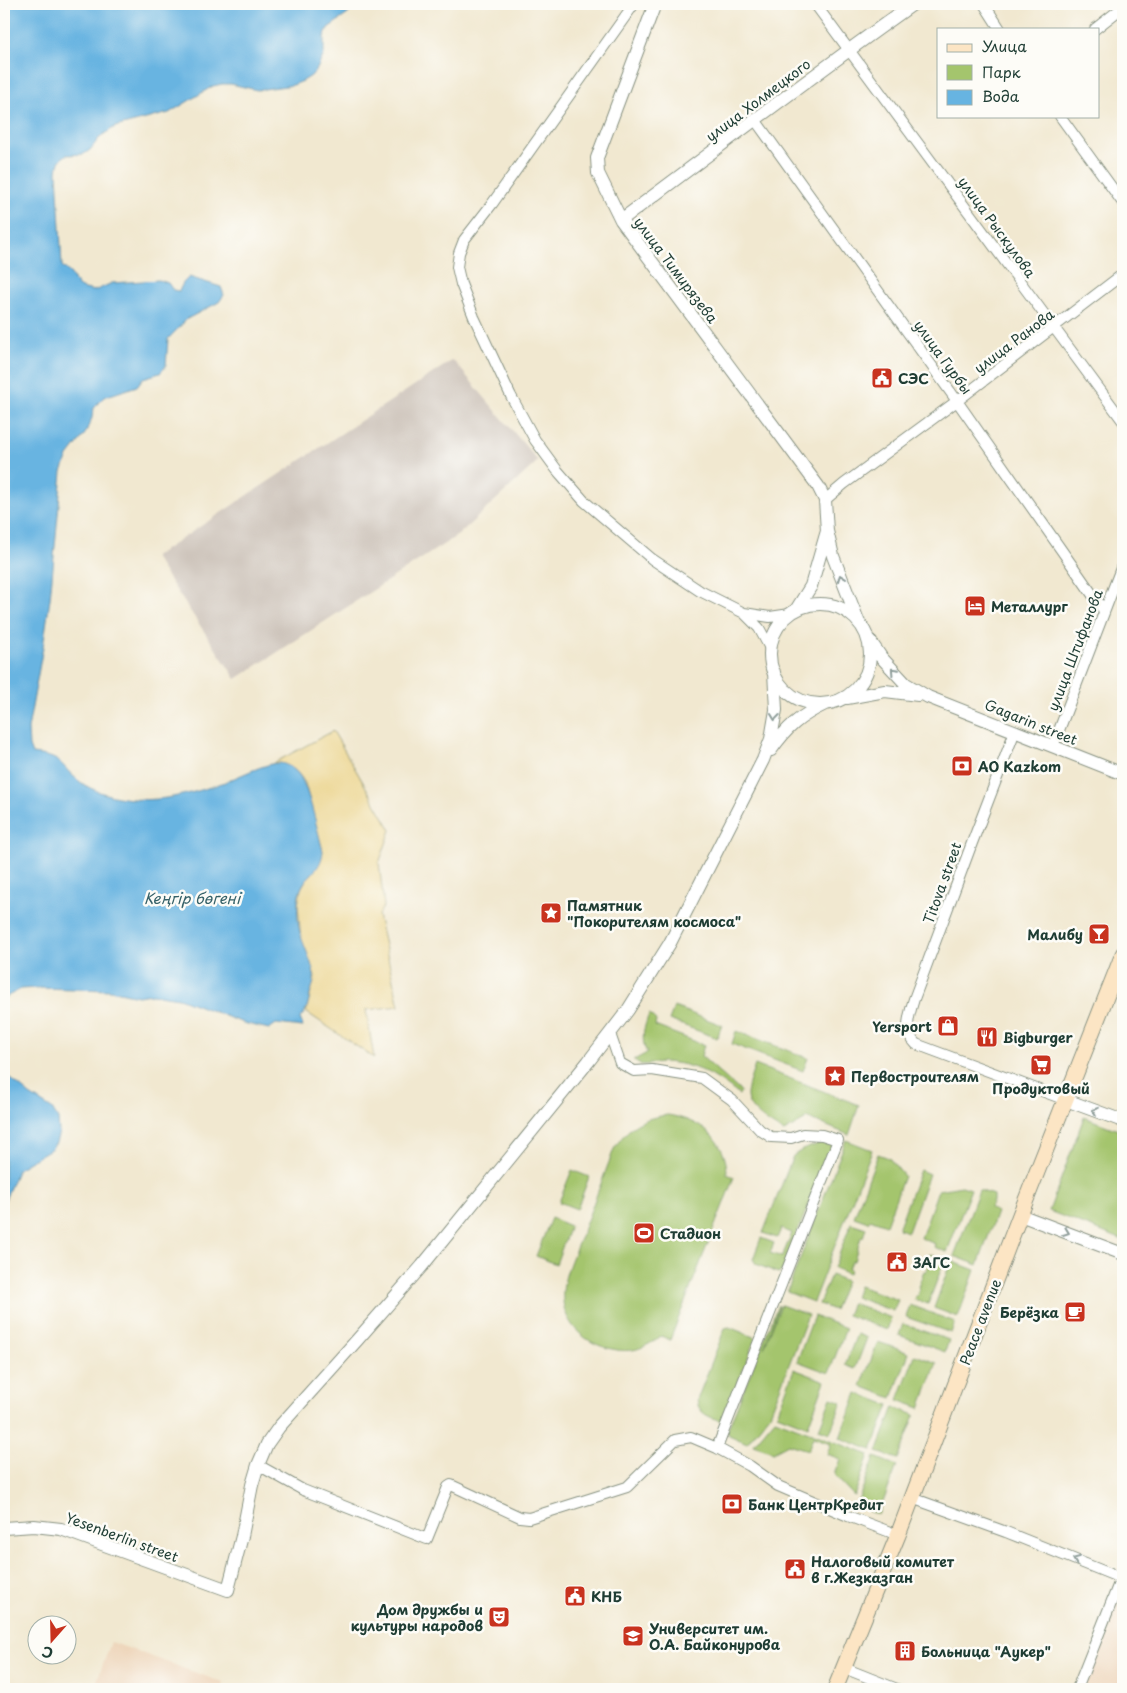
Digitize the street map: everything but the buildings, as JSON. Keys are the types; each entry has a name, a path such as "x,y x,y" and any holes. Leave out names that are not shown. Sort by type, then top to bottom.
{"main road":[{"name":"Peace avenue","path":"835,1689 898,1535 1020,1215 1123,954"}],"street":[{"path":"634,4 492,204 464,240 459,253 458,266 461,284 474,317 511,396 535,440 557,470 584,501 652,560 700,591 744,612 770,617 793,612 811,605 829,605 846,611 859,623"},
{"name":"улица Тимирязева","path":"655,4 597,158 598,173 621,220 818,486 825,500 827,531"},
{"name":"улица Рыскулова","path":"816,4 1123,421"},
{"name":"улица Холмецкого","path":"621,220 756,121 849,49 913,4"},
{"path":"984,4 999,28"},
{"path":"1096,28 1123,7"},
{"path":"1061,118 1123,203"},
{"name":"улица Гурбы","path":"756,121 957,401 1104,611"},
{"name":"улица Ранова","path":"825,500 1123,274"},
{"path":"825,704 809,702 794,696 782,686 774,672 771,662 771,650 773,638 778,628 793,612 811,586 827,531"},
{"path":"827,531 839,571 859,623 881,657 906,684 928,697"},
{"name":"улица Штифанова","path":"1053,746 1123,563"},
{"path":"744,612 759,628 771,650"},
{"path":"843,699 858,686 868,668 870,657 867,636"},
{"path":"774,672 776,710 763,760 670,943 628,1010 422,1266 278,1427 267,1444 258,1465 303,1490 427,1539 448,1488 451,1485 520,1517 529,1518 627,1487 675,1440 691,1437 717,1448 750,1466 778,1486 898,1535"},
{"path":"763,760 796,720 825,704 885,691 904,692 928,697"},
{"name":"Gagarin street","path":"928,697 1123,774"},
{"name":"Titova street","path":"1015,731 912,1004 907,1024 908,1032 916,1044 1066,1100"},
{"path":"610,1034 620,1063 634,1071 652,1070 702,1078 732,1100 760,1130 771,1136 791,1138 803,1134 822,1135 838,1140 717,1448"},
{"path":"1066,1100 1123,1121"},
{"path":"1020,1215 1123,1254"},
{"name":"Yesenberlin street","path":"4,1528 34,1526 61,1529 228,1590 258,1465"},
{"path":"912,1498 1006,1532 1122,1578 1077,1689"},
{"path":"844,1668 897,1689"}],"shaded area":[{"path":"453,360 538,461 458,535 236,679 154,557"},
{"path":"1123,1586 1123,1689 1083,1689"},
{"path":"111,1642 224,1683 222,1689 94,1689"}],"green space":[{"path":"674,1007 722,1025 717,1038 669,1020"},
{"path":"649,1014 656,1021 655,1026 704,1045 701,1056 741,1093 739,1095 713,1076 685,1065 663,1062 643,1065 637,1063 634,1060 647,1053 643,1038"},
{"path":"736,1031 808,1058 803,1071 732,1044"},
{"path":"755,1065 859,1105 849,1135 808,1118 784,1132 767,1122 748,1102 748,1088"},
{"path":"668,1115 690,1121 709,1133 717,1141 722,1151 726,1162 727,1174 734,1177 670,1340 661,1336 633,1350 610,1349 587,1339 571,1323 564,1309 563,1301 566,1274 614,1149 619,1141 636,1124 651,1118"},
{"path":"1084,1117 1123,1132 1123,1240 1049,1211"},
{"path":"829,1140 833,1143 782,1271 778,1273 756,1264 753,1259 761,1238 774,1243 770,1253 782,1257 792,1233 781,1229 777,1238 763,1233 793,1156 802,1150"},
{"path":"846,1140 872,1150 813,1302 787,1292"},
{"path":"878,1154 889,1158 904,1176 886,1225 870,1219 868,1222 854,1217"},
{"path":"572,1170 589,1177 577,1209 559,1202"},
{"path":"920,1170 929,1174 908,1232 898,1229"},
{"path":"962,1186 971,1189 947,1252 934,1247 935,1244 921,1238 938,1190"},
{"path":"979,1190 993,1195 990,1208 997,1212 978,1265 954,1256"},
{"path":"551,1218 570,1226 556,1264 536,1256"},
{"path":"851,1223 866,1228 863,1237 861,1237 854,1261 851,1261 848,1269 850,1270 849,1274 834,1268"},
{"path":"930,1254 945,1259 928,1304 914,1299 920,1288 918,1287 924,1271 926,1272 929,1264 927,1263"},
{"path":"951,1261 975,1270 958,1317 934,1308"},
{"path":"831,1275 846,1281 834,1310 819,1304"},
{"path":"859,1286 898,1300 893,1311 855,1297"},
{"path":"852,1303 891,1318 887,1330 847,1315"},
{"path":"778,1305 764,1348 781,1305 808,1315 770,1414 747,1443 729,1435 727,1431"},
{"path":"910,1305 955,1322 951,1333 906,1317"},
{"path":"814,1316 846,1328 829,1373 797,1361"},
{"path":"903,1324 949,1340 945,1352 899,1335"},
{"path":"729,1327 756,1338 721,1421 702,1412 697,1400 725,1328"},
{"path":"857,1334 867,1338 855,1369 845,1365"},
{"path":"878,1342 909,1353 892,1398 861,1386"},
{"path":"915,1355 937,1363 920,1408 898,1400"},
{"path":"794,1369 825,1381 808,1426 777,1414"},
{"path":"857,1393 889,1405 872,1450 840,1438"},
{"path":"831,1398 842,1402 830,1433 819,1429"},
{"path":"894,1407 915,1415 898,1459 877,1452"},
{"path":"775,1419 869,1455 854,1496 835,1476 840,1459 827,1454 831,1443 813,1437 808,1450 788,1444 773,1452 753,1445"},
{"path":"875,1457 897,1466 878,1515 868,1511 866,1506 858,1500"}],"sand":[{"path":"333,731 391,830 379,863 384,906 378,915 399,1006 366,1010 374,1058 306,1012 315,977 301,939 298,905 301,889 312,874 323,851 305,783 295,770 282,765 270,765"}],"water":[{"name":"Кеңгір бөгені","path":"4,4 357,4 348,14 328,28 324,37 324,54 317,69 303,81 293,85 257,90 231,84 213,86 169,113 115,127 101,136 90,150 84,154 66,155 62,158 57,171 62,266 71,274 77,285 81,288 94,291 112,283 159,280 168,283 173,290 179,291 189,277 221,287 224,295 219,302 187,319 168,339 166,366 160,373 143,378 137,386 104,397 98,403 93,410 92,418 85,434 68,456 62,472 50,599 28,729 29,746 32,754 55,759 79,781 91,788 112,796 144,800 167,798 189,793 222,783 274,763 285,764 299,775 303,781 313,811 323,851 320,864 303,884 298,899 299,927 314,977 307,1007 300,1018 303,1027 276,1024 269,1029 243,1023 179,998 152,994 138,996 110,990 37,988 21,989 4,998"},
{"path":"4,1073 30,1095 52,1109 58,1119 59,1132 56,1143 52,1148 17,1171 4,1202"}],"place":[{"name":"СЭС","path":"882,378"},
{"name":"Металлург","path":"975,606"},
{"name":"AO Kazkom","path":"962,766"},
{"name":"Памятник \"Покорителям космоса\"","path":"551,913"},
{"name":"Малибу","path":"1099,934"},
{"name":"Yersport","path":"948,1026"},
{"name":"Bigburger","path":"987,1037"},
{"name":"Продуктовый","path":"1041,1065"},
{"name":"Первостроителям","path":"835,1076"},
{"name":"Стадион","path":"644,1233"},
{"name":"ЗАГС","path":"897,1262"},
{"name":"Берёзка","path":"1075,1312"},
{"name":"Банк ЦентрКредит","path":"732,1504"},
{"name":"Налоговый комитет в г.Жезказган","path":"795,1569"},
{"name":"КНБ","path":"575,1596"},
{"name":"Дом дружбы и культуры народов","path":"499,1617"},
{"name":"Университет им. О.А. Байконурова","path":"633,1636"},
{"name":"Больница \"Аукер\"","path":"905,1651"}]}
